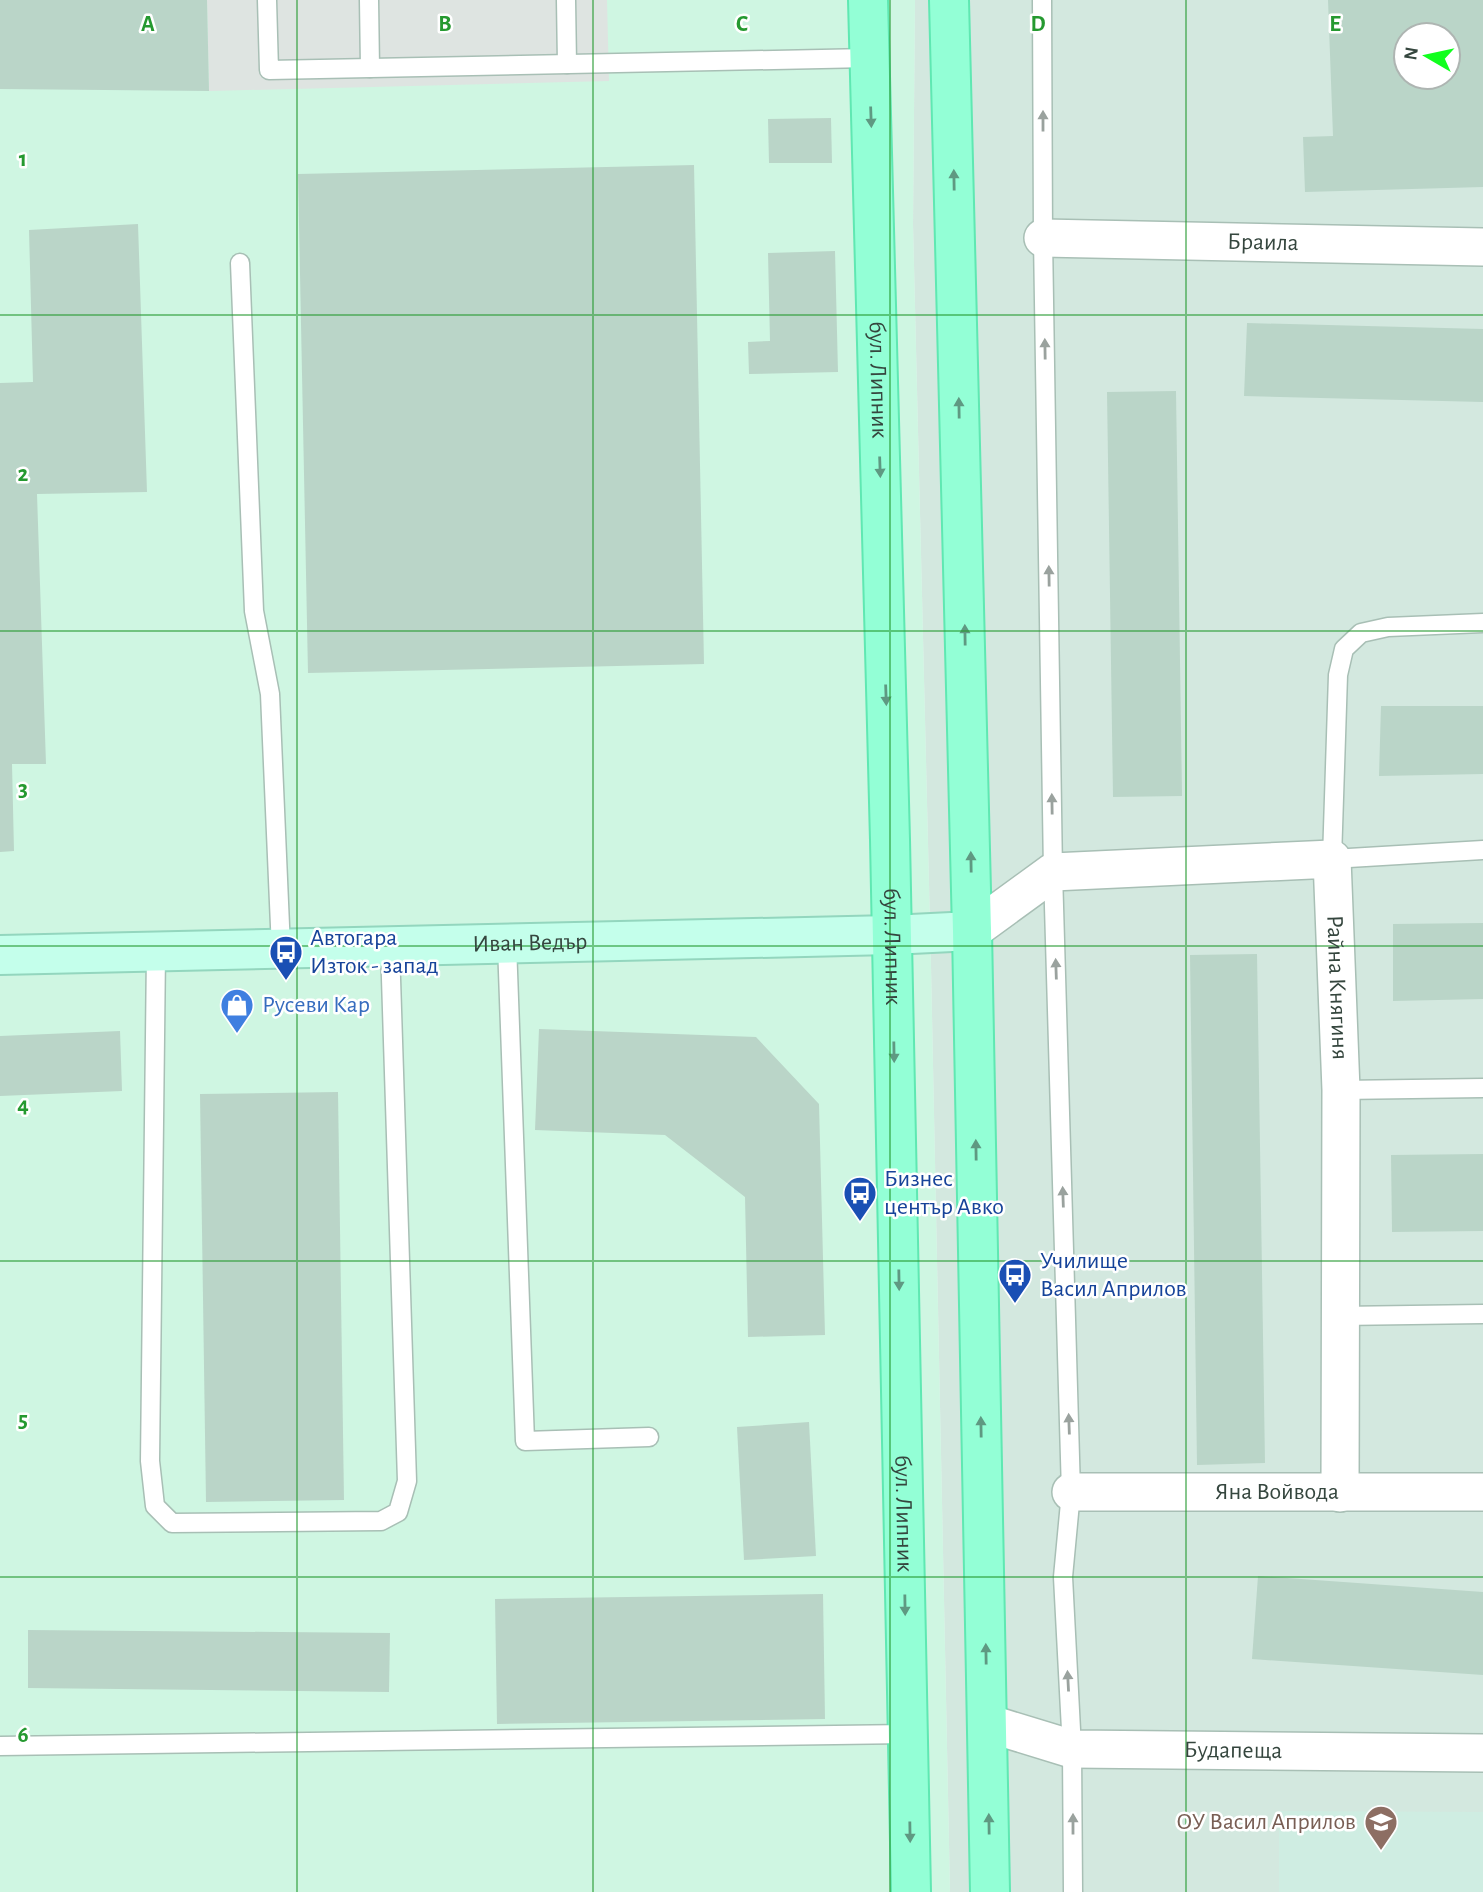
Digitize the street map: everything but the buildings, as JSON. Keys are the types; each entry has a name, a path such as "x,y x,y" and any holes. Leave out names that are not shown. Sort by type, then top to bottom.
{"main road":[{"name":"бул. Липник","path":"868,0 911,1892"},
{"path":"949,0 972,931 990,1892"}],"street":[{"name":"Браила","path":"1043,238 1483,247"},
{"path":"972,931 1053,872 1332,859"},
{"name":"Райна Княгиня","path":"1332,859 1341,1090 1340,1493"},
{"name":"Иван Ведър","path":"0,955 972,931"},
{"name":"Яна Войвода","path":"1071,1492 1483,1492"},
{"name":"Будапеща","path":"987,1723 1072,1749 1483,1754"}],"lane":[{"path":"267,0 269,70 869,58"},
{"path":"369,0 370,68"},
{"path":"566,0 567,64"},
{"path":"1042,0 1053,872 1071,1492 1063,1577 1072,1749 1073,1892"},
{"path":"240,264 254,611 270,694 281,949"},
{"path":"1483,623 1388,627 1361,634 1344,649 1338,674 1332,859 1483,850"},
{"path":"507,944 526,1441 649,1437"},
{"path":"156,952 150,1461 155,1506 172,1523 381,1521 398,1512 407,1480 390,947"},
{"path":"1341,1090 1483,1088"},
{"path":"1340,1316 1483,1314"},
{"path":"0,1746 908,1734"}],"shaded area":[{"path":"0,0 915,0 913,224 950,1892 0,1892"},
{"path":"207,0 607,0 609,81 209,91"},
{"path":"915,0 1483,0 1483,1892 950,1892 913,224"},
{"name":"ОУ Васил Априлов","path":"1279,1811 1483,1812 1483,1892 1279,1892"}],"place":[{"name":"Автогара Изток - запад","path":"286,982"},
{"name":"Русеви Кар","path":"237,1035"},
{"name":"Бизнес център Авко","path":"860,1223"},
{"name":"Училище Васил Априлов","path":"1015,1305"},
{"name":"ОУ Васил Априлов","path":"1381,1852"}]}
